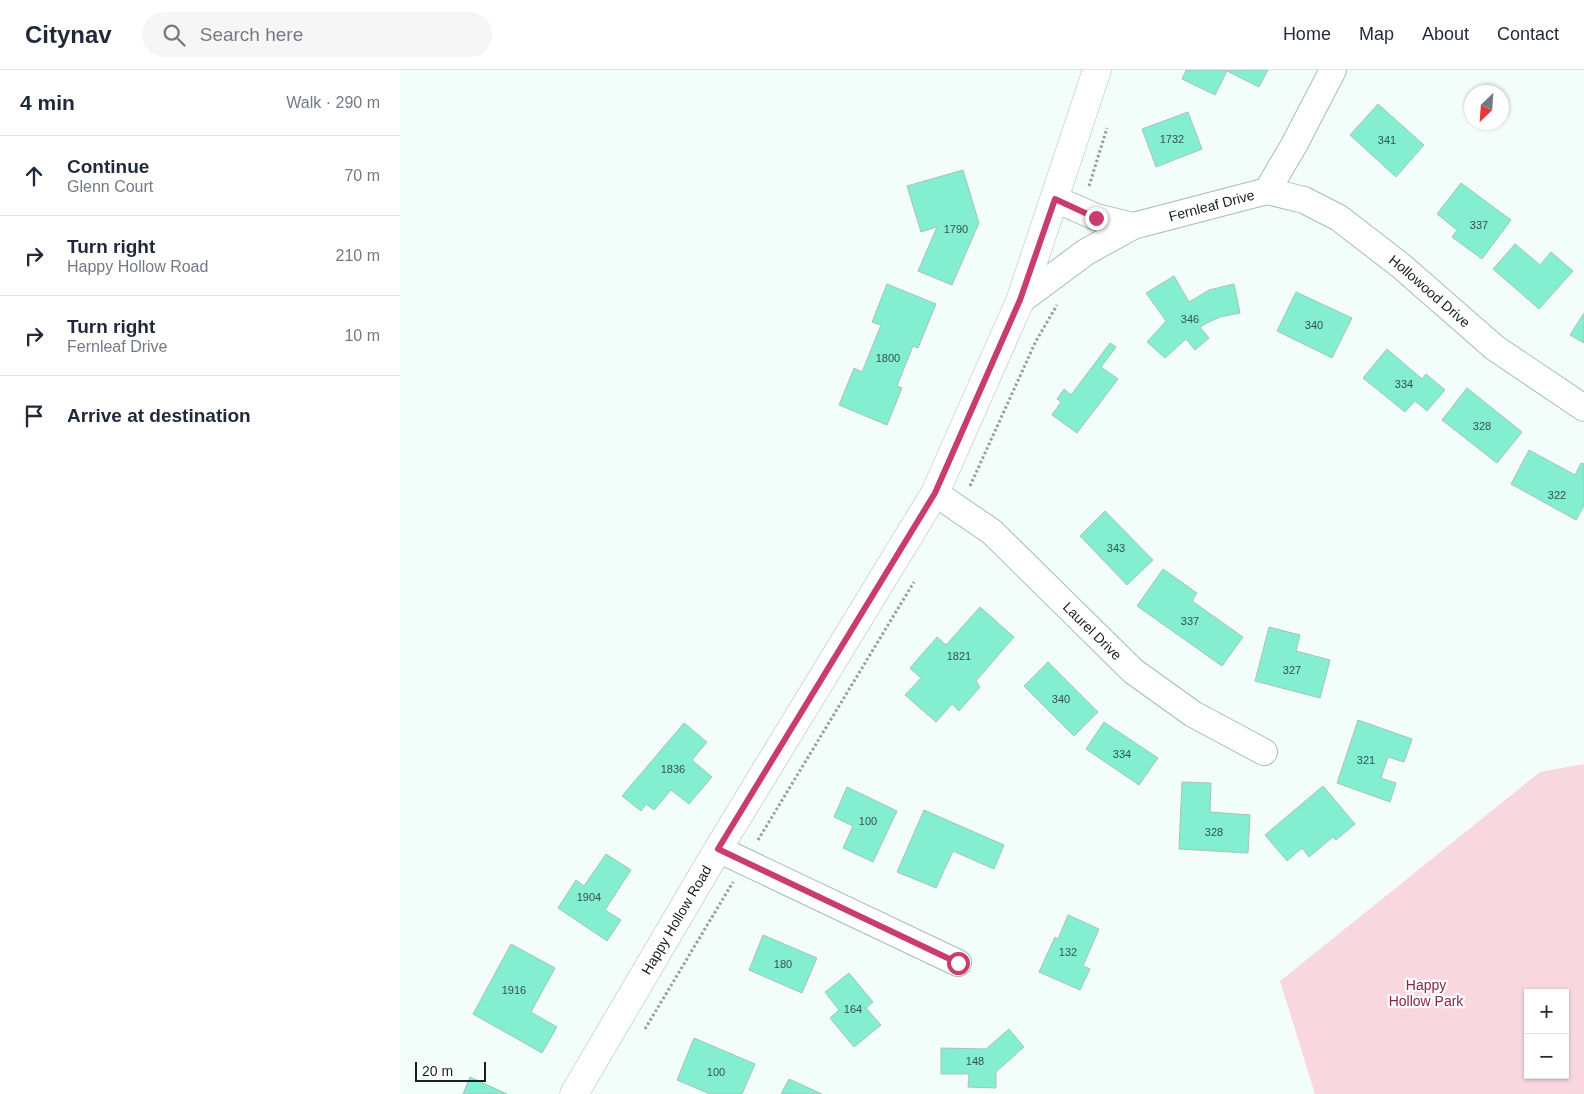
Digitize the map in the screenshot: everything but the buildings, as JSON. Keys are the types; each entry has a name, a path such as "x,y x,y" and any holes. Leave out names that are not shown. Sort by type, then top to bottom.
{"main road":[{"name":"Happy Hollow Road","path":"578,1093 718,849 935,493 1020,300 1055,199 1096,70"}],"street":[{"name":"Fernleaf Drive","path":"1055,199 1096,218 1133,226 1267,191 1294,145 1333,70"},
{"name":"Hollowood Drive","path":"1267,191 1304,200 1339,218 1400,264 1495,348 1584,408"},
{"path":"1020,300 1086,252 1133,226"},
{"name":"Laurel Drive","path":"935,493 992,532 1134,671 1193,714 1264,752"},
{"path":"718,849 958,963"}],"green space":[{"name":"Happy Hollow Park","path":"1584,764 1584,1094 1315,1094 1280,981 1540,772"}],"route":[{"path":"958,963 752,867 718,849 935,493 1020,300 1055,199 1096,218"}]}
